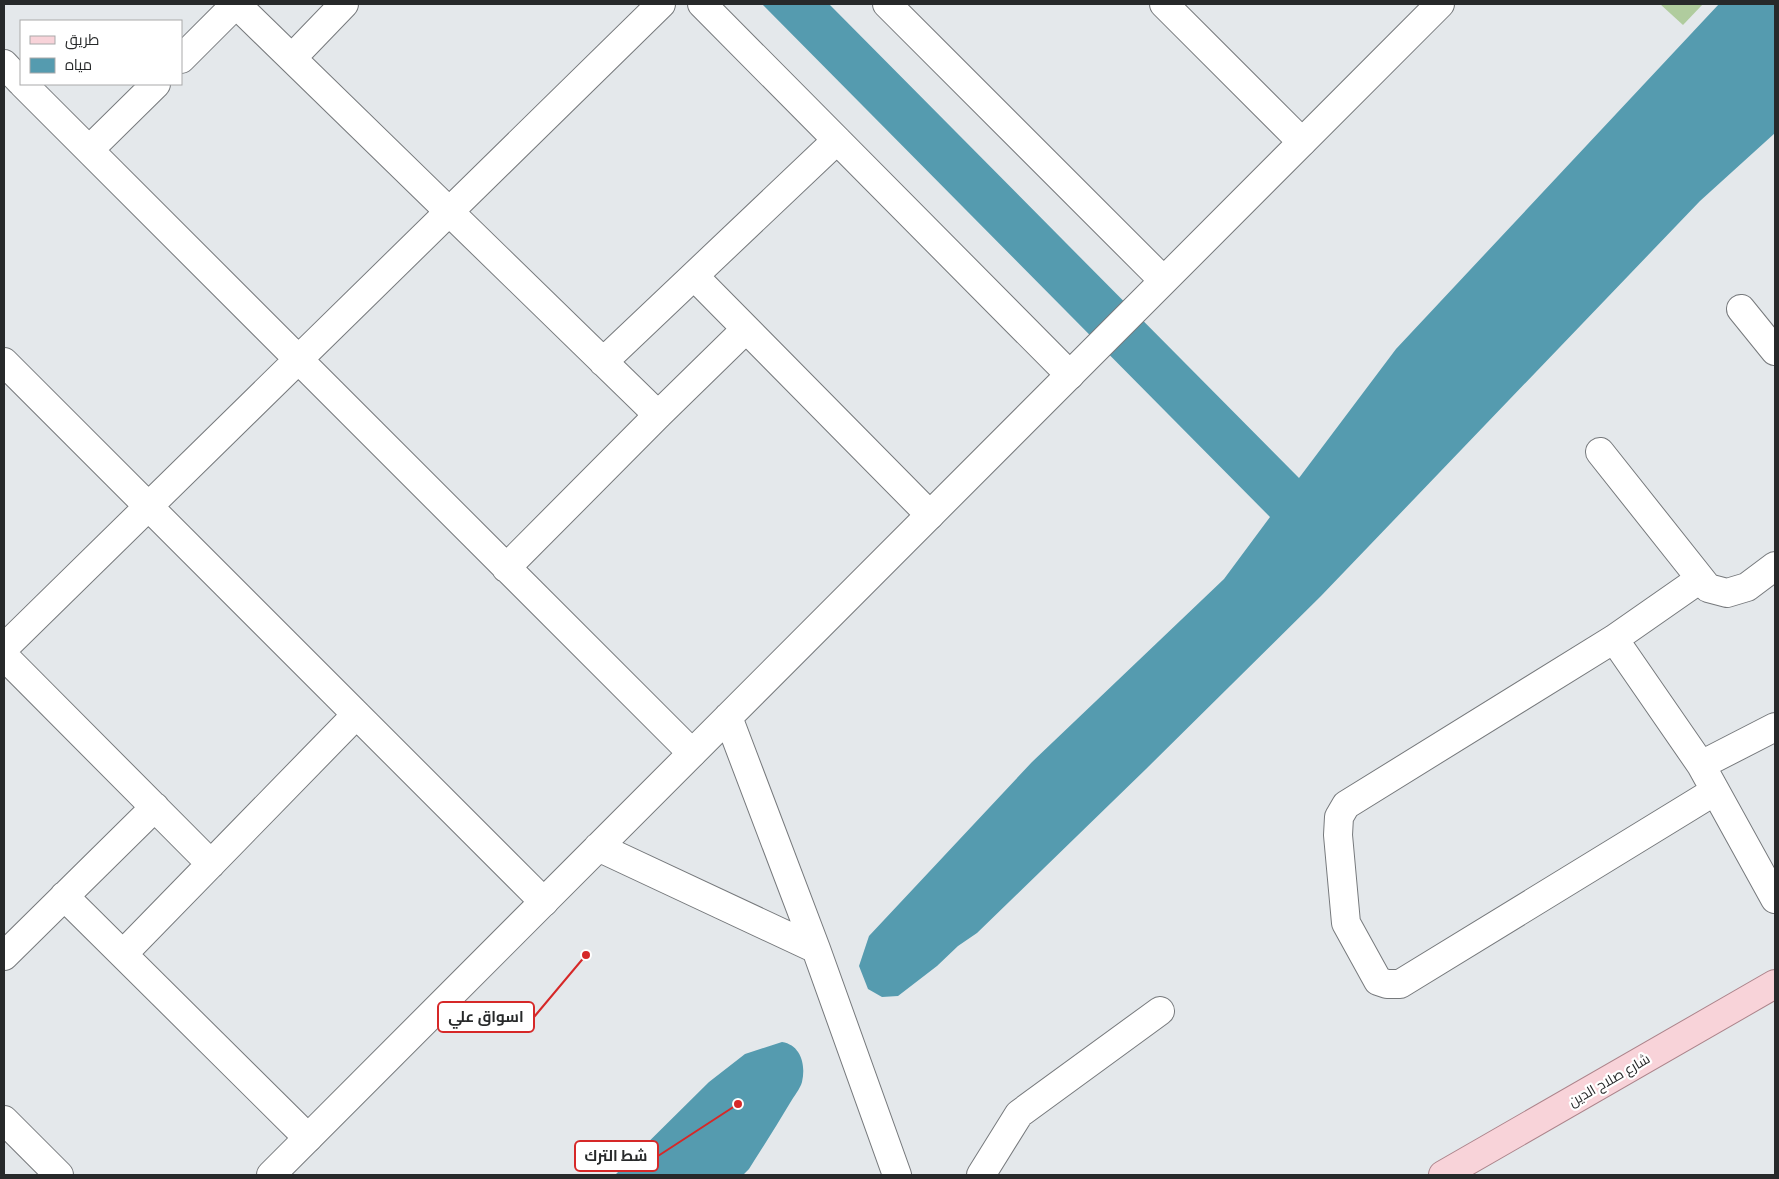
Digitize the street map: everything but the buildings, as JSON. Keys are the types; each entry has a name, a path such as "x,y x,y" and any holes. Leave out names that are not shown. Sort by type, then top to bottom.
{"main road":[{"name":"شارع صلاح الدين","path":"1443,1175 1775,984"}],"street":[{"path":"182,57 236,4 658,415"},
{"path":"292,58 344,4"},
{"path":"4,648 661,4"},
{"path":"702,4 1070,375"},
{"path":"887,4 1163,280"},
{"path":"1164,4 1302,142"},
{"path":"271,1175 1439,4"},
{"path":"4,64 20,81"},
{"path":"24,85 692,753"},
{"path":"89,150 155,85"},
{"path":"603,362 837,140"},
{"path":"694,276 930,514"},
{"path":"1741,308 1775,351"},
{"path":"506,568 746,328"},
{"path":"4,362 544,902"},
{"path":"1600,452 1708,588 1727,593 1746,587 1775,566"},
{"path":"1700,579 1614,639 1346,805 1339,817 1338,834 1346,923 1378,981 1387,984 1400,984 1715,791"},
{"path":"1614,639 1701,765 1775,899"},
{"path":"4,656 211,864"},
{"path":"123,954 356,715"},
{"path":"728,717 816,949 897,1175"},
{"path":"1701,765 1775,727"},
{"path":"4,956 154,807"},
{"path":"598,847 816,949"},
{"path":"64,896 308,1138"},
{"path":"981,1175 1019,1114 1160,1011"},
{"path":"4,1120 59,1175"}],"green space":[{"path":"1660,4 1703,4 1683,25"}],"water":[{"path":"762,4 829,4 1299,478 1396,349 1719,4 1775,4 1775,133 1700,201 1321,596 977,933 958,946 937,966 898,996 882,997 868,989 859,966 869,936 1032,762 1224,579 1270,517"},
{"path":"782,1042 794,1047 801,1057 803,1069 802,1082 749,1169 743,1175 615,1175 709,1082 745,1054"}],"place":[{"name":"اسواق علي","path":"586,955"},
{"name":"شط الترك","path":"738,1104"}]}
